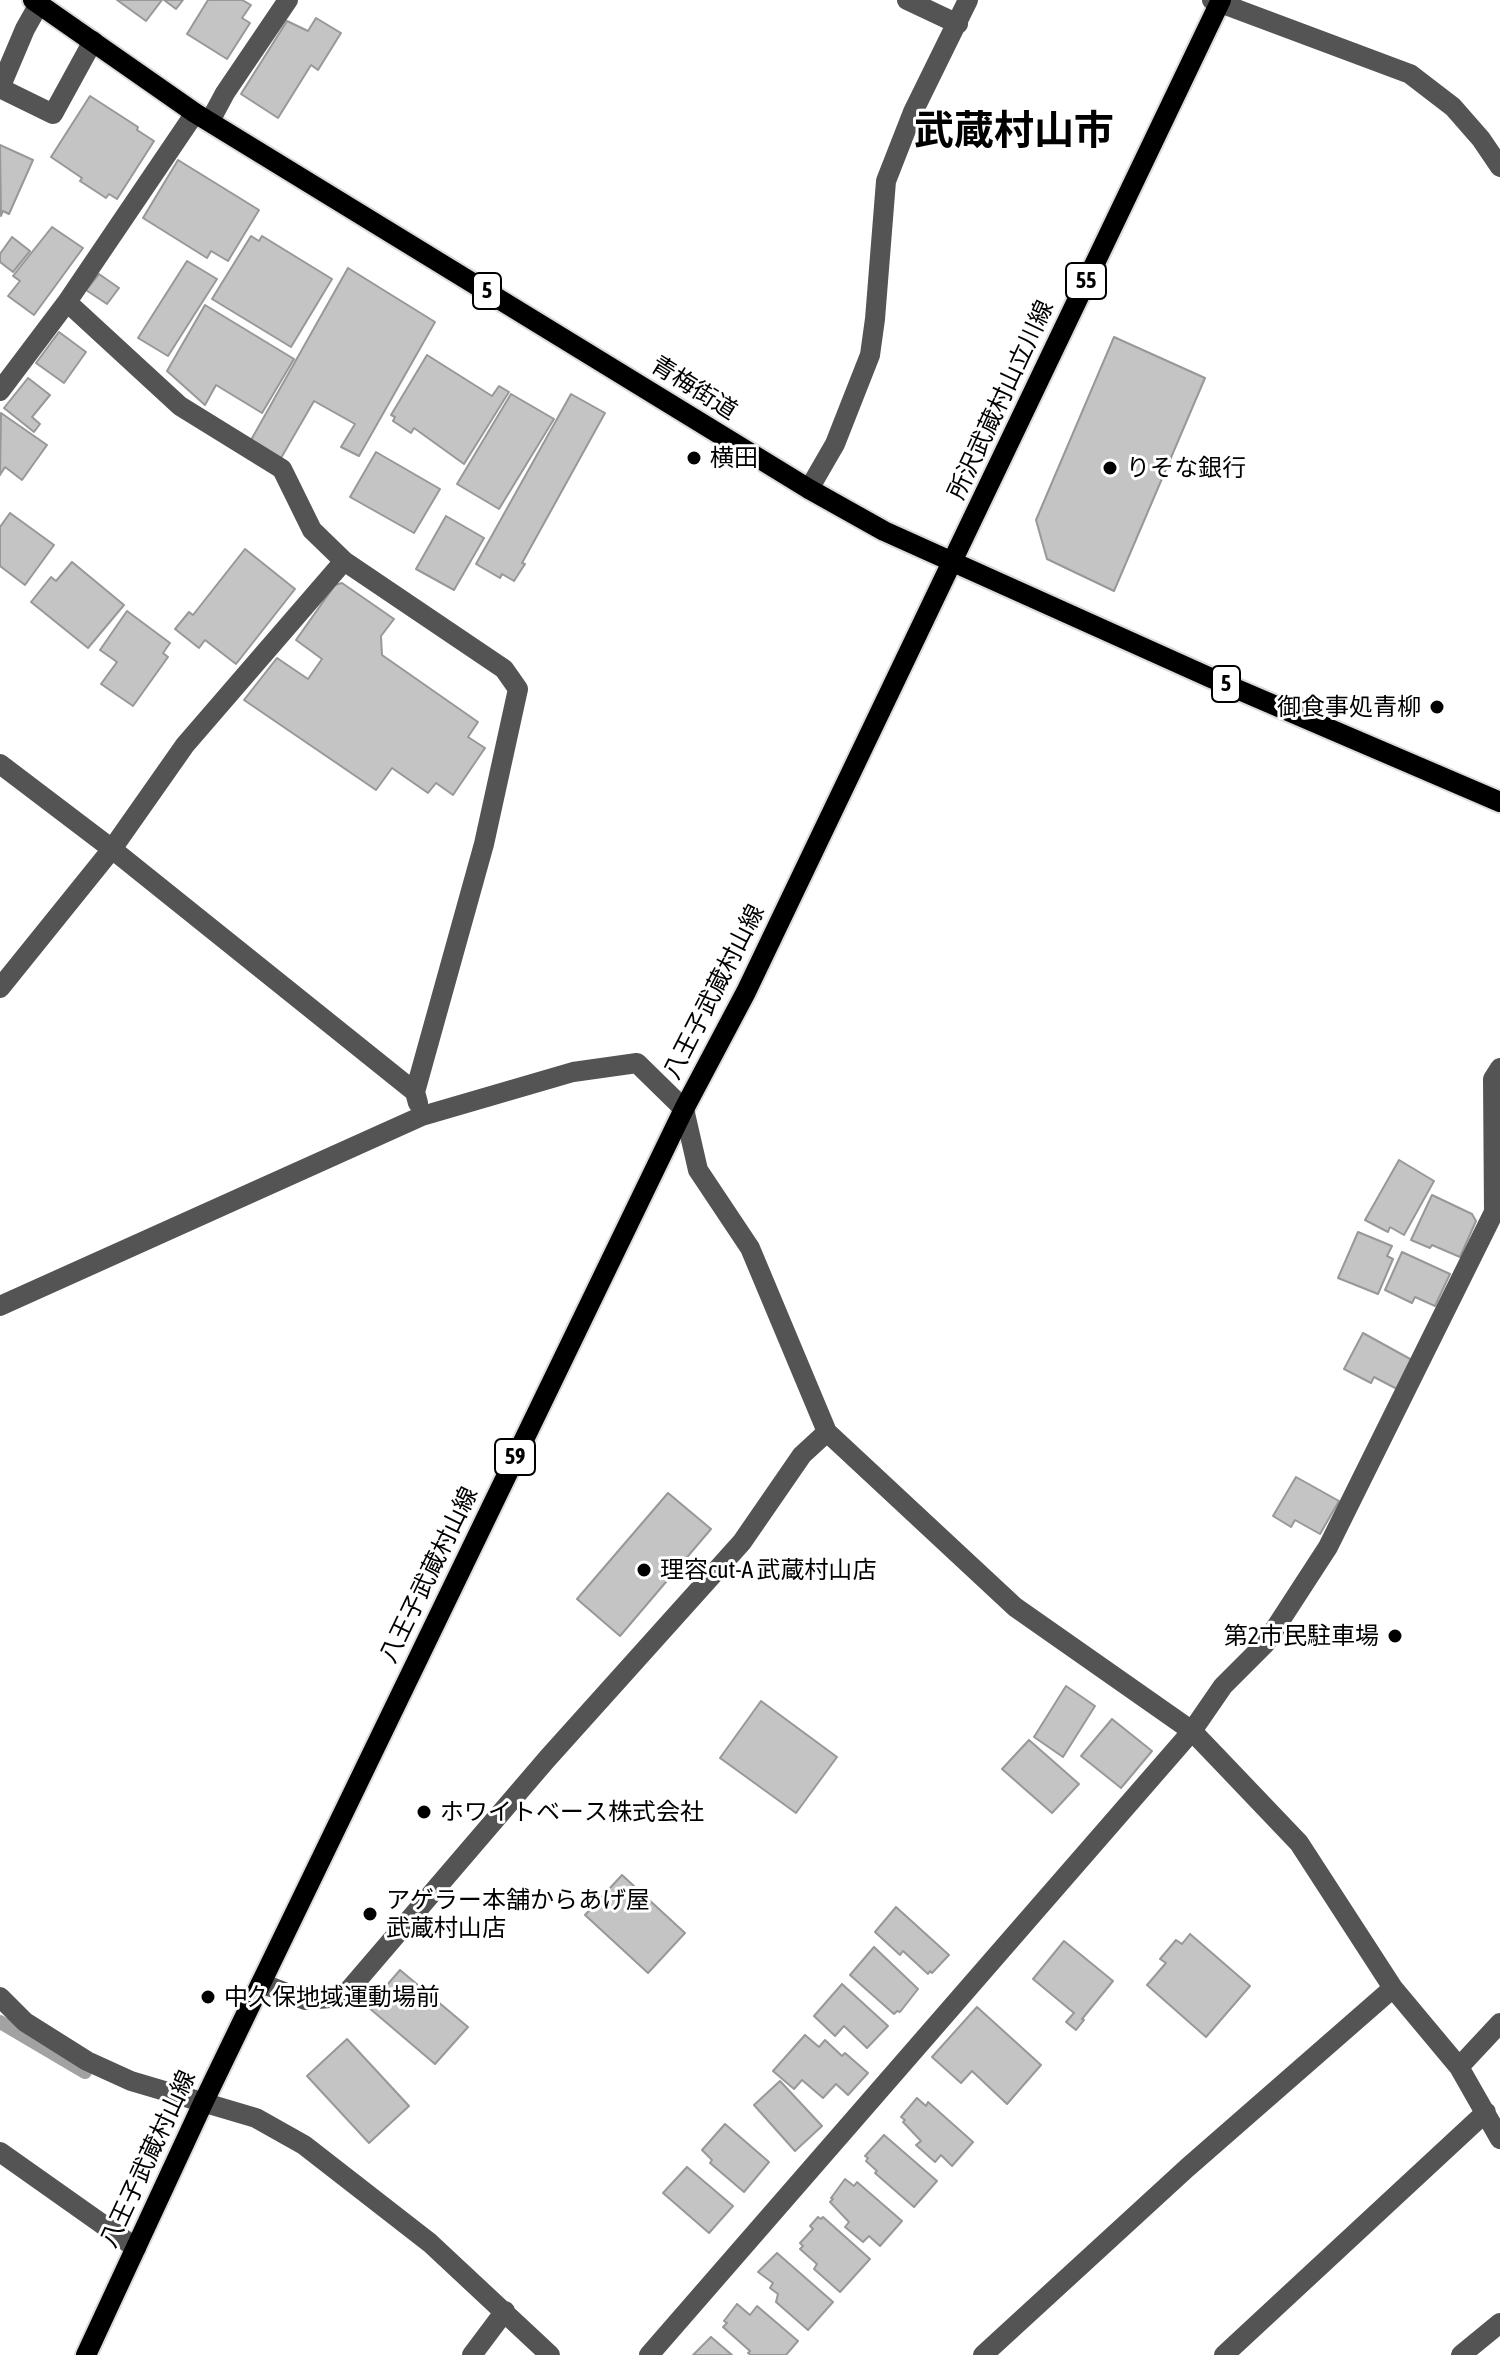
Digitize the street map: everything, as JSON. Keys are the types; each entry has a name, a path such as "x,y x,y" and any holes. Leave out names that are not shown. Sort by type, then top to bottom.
{"main road":[{"name":"所沢武蔵村山立川線","path":"953,562 1217,1"},
{"name":"青梅街道","path":"36,2 202,117 809,489 884,531 1211,678 1500,802"},
{"name":"八王子武蔵村山線","path":"86,2355 261,1983 953,562"}],"street":[{"path":"4,378 67,302 202,117 225,93 288,0"},
{"path":"907,0 958,24"},
{"path":"809,489 835,444 870,355 886,181 913,112 968,0"},
{"path":"1217,1 1410,74 1453,107 1500,167"},
{"path":"36,2 0,88 53,114 93,41"},
{"path":"67,302 180,406 282,469 312,530 344,561 504,669 518,689 484,844 415,1092 422,1116"},
{"path":"0,988 112,849 185,745 344,561"},
{"path":"0,764 112,849 415,1092"},
{"path":"0,1306 422,1116 573,1072 637,1063 684,1109 698,1170 750,1248 827,1432 1015,1607 1192,1731 1299,1843 1393,1988 1459,2067 1500,2139"},
{"path":"649,2355 1192,1731 1223,1686 1265,1644 1328,1547 1494,1212 1493,1079 1500,1068"},
{"path":"261,1983 305,2000 343,1997 547,1759 742,1542 802,1455 827,1432"},
{"path":"983,2355 1176,2178 1393,1988"},
{"path":"0,1997 25,2022 87,2061 131,2081 256,2118 304,2145 430,2243 550,2355"},
{"path":"1459,2067 1500,2023"},
{"path":"1224,2355 1486,2112"},
{"path":"0,2152 136,2248"},
{"path":"472,2355 505,2311"},
{"path":"1461,2355 1500,2323"}],"building":[{"path":"117,0 162,0 146,21"},
{"path":"164,0 183,0 176,9"},
{"path":"208,0 242,0 251,5 242,18 250,23 227,59 187,34"},
{"path":"316,18 341,33 318,70 311,65 278,118 241,94 287,21 308,31"},
{"path":"90,96 154,141 117,199 109,194 106,198 51,157"},
{"path":"0,145 33,160 9,214 3,211 1,216"},
{"path":"178,160 259,210 228,261 211,251 207,258 143,218"},
{"path":"52,227 83,248 34,315 8,296 20,281 13,276"},
{"path":"251,236 259,241 262,236 332,279 291,347 212,299"},
{"path":"12,237 30,251 13,272 0,262 0,254"},
{"path":"187,261 217,279 168,356 138,338"},
{"path":"348,268 435,322 359,456 341,447 355,424 314,401 281,458 251,440"},
{"path":"99,274 119,288 107,304 86,290"},
{"path":"205,305 294,359 262,413 216,385 205,405 167,371"},
{"path":"59,332 86,352 64,383 36,363"},
{"path":"1114,337 1205,378 1114,591 1047,559 1036,520"},
{"path":"427,355 492,396 499,386 509,392 464,464 414,428 411,433 393,421 395,417 391,415"},
{"path":"28,378 50,395 32,417 40,424 34,432 4,408"},
{"path":"511,394 554,419 499,509 457,484"},
{"path":"571,394 605,413 522,563 525,564 514,581 502,574 500,578 476,564"},
{"path":"1,413 47,445 22,480 5,467 0,475"},
{"path":"376,452 440,489 414,533 350,497"},
{"path":"10,513 54,545 25,585 0,566 0,527"},
{"path":"446,516 484,538 454,590 416,569"},
{"path":"245,549 295,589 236,664 205,640 199,648 175,629 189,612 193,615"},
{"path":"72,562 124,605 88,648 31,602 51,577 56,581"},
{"path":"342,583 394,619 381,636 382,655 478,722 468,737 485,748 453,795 436,783 428,793 392,768 376,790 244,700 277,658 308,679 322,659 296,640 335,585"},
{"path":"127,611 170,643 163,653 168,657 133,706 101,684 117,662 100,650"},
{"path":"1399,1160 1434,1181 1404,1235 1390,1227 1388,1232 1365,1220"},
{"path":"1432,1195 1472,1214 1476,1221 1460,1257 1411,1240"},
{"path":"1358,1232 1392,1246 1387,1256 1393,1259 1378,1294 1338,1278"},
{"path":"1402,1252 1450,1274 1435,1306 1415,1297 1412,1303 1385,1290"},
{"path":"1363,1333 1412,1360 1397,1389 1374,1377 1371,1383 1344,1369"},
{"path":"1296,1477 1339,1501 1320,1534 1295,1520 1291,1527 1273,1516"},
{"path":"668,1493 711,1529 620,1636 577,1599"},
{"path":"1066,1686 1095,1706 1063,1757 1034,1737"},
{"path":"761,1701 837,1757 796,1813 720,1758"},
{"path":"1112,1719 1152,1751 1121,1788 1081,1756"},
{"path":"1029,1740 1079,1784 1052,1813 1002,1769"},
{"path":"622,1875 685,1933 648,1973 585,1915"},
{"path":"896,1907 949,1955 932,1973 930,1971 928,1974 903,1951 900,1955 875,1932"},
{"path":"1190,1934 1250,1986 1206,2037 1147,1985 1166,1963 1160,1959 1176,1940 1182,1944"},
{"path":"1064,1941 1113,1981 1076,2030 1066,2022 1074,2013 1033,1979"},
{"path":"874,1947 918,1989 900,2012 894,2014 850,1975"},
{"path":"400,1970 468,2027 435,2064 368,2007"},
{"path":"842,1984 888,2026 867,2048 844,2026 835,2036 814,2016"},
{"path":"977,2007 1041,2065 1007,2104 972,2071 961,2083 932,2057"},
{"path":"805,2035 819,2047 825,2040 868,2073 848,2095 836,2084 823,2098 802,2080 794,2089 773,2071"},
{"path":"347,2039 409,2106 369,2143 307,2076"},
{"path":"780,2081 822,2126 795,2151 754,2105"},
{"path":"917,2098 926,2106 928,2102 973,2142 952,2166 941,2155 935,2162 916,2145 921,2141 903,2122 905,2120 901,2117"},
{"path":"725,2124 769,2162 744,2192 710,2163 712,2160 702,2150"},
{"path":"884,2135 937,2181 914,2207 875,2173 877,2171 866,2161 868,2158 865,2156"},
{"path":"687,2167 733,2206 709,2233 663,2193"},
{"path":"845,2179 854,2186 857,2182 902,2221 880,2246 869,2236 863,2242 845,2227 849,2222 830,2202"},
{"path":"818,2217 823,2217 870,2259 840,2292 814,2269 817,2264 800,2249 803,2246 800,2243 813,2229 810,2226"},
{"path":"777,2253 833,2302 808,2330 776,2302 778,2294 770,2288 773,2283 758,2272"},
{"path":"737,2304 750,2315 757,2306 798,2341 786,2355 751,2355 723,2327"},
{"path":"711,2337 732,2355 693,2355"}],"waterway":[{"path":"0,2022 85,2072"}],"place":[{"name":"横田","path":"694,458"},
{"name":"りそな銀行","path":"1110,468"},
{"name":"御食事処青柳","path":"1437,707"},
{"name":"理容cut-A 武蔵村山店","path":"644,1570"},
{"name":"第2市民駐車場","path":"1395,1636"},
{"name":"ホワイトベース株式会社","path":"424,1812"},
{"name":"アゲラー本舗からあげ屋 武蔵村山店","path":"370,1914"},
{"name":"中久保地域運動場前","path":"208,1997"}],"district":[{"name":"武蔵村山市","path":"1014,131"}]}
